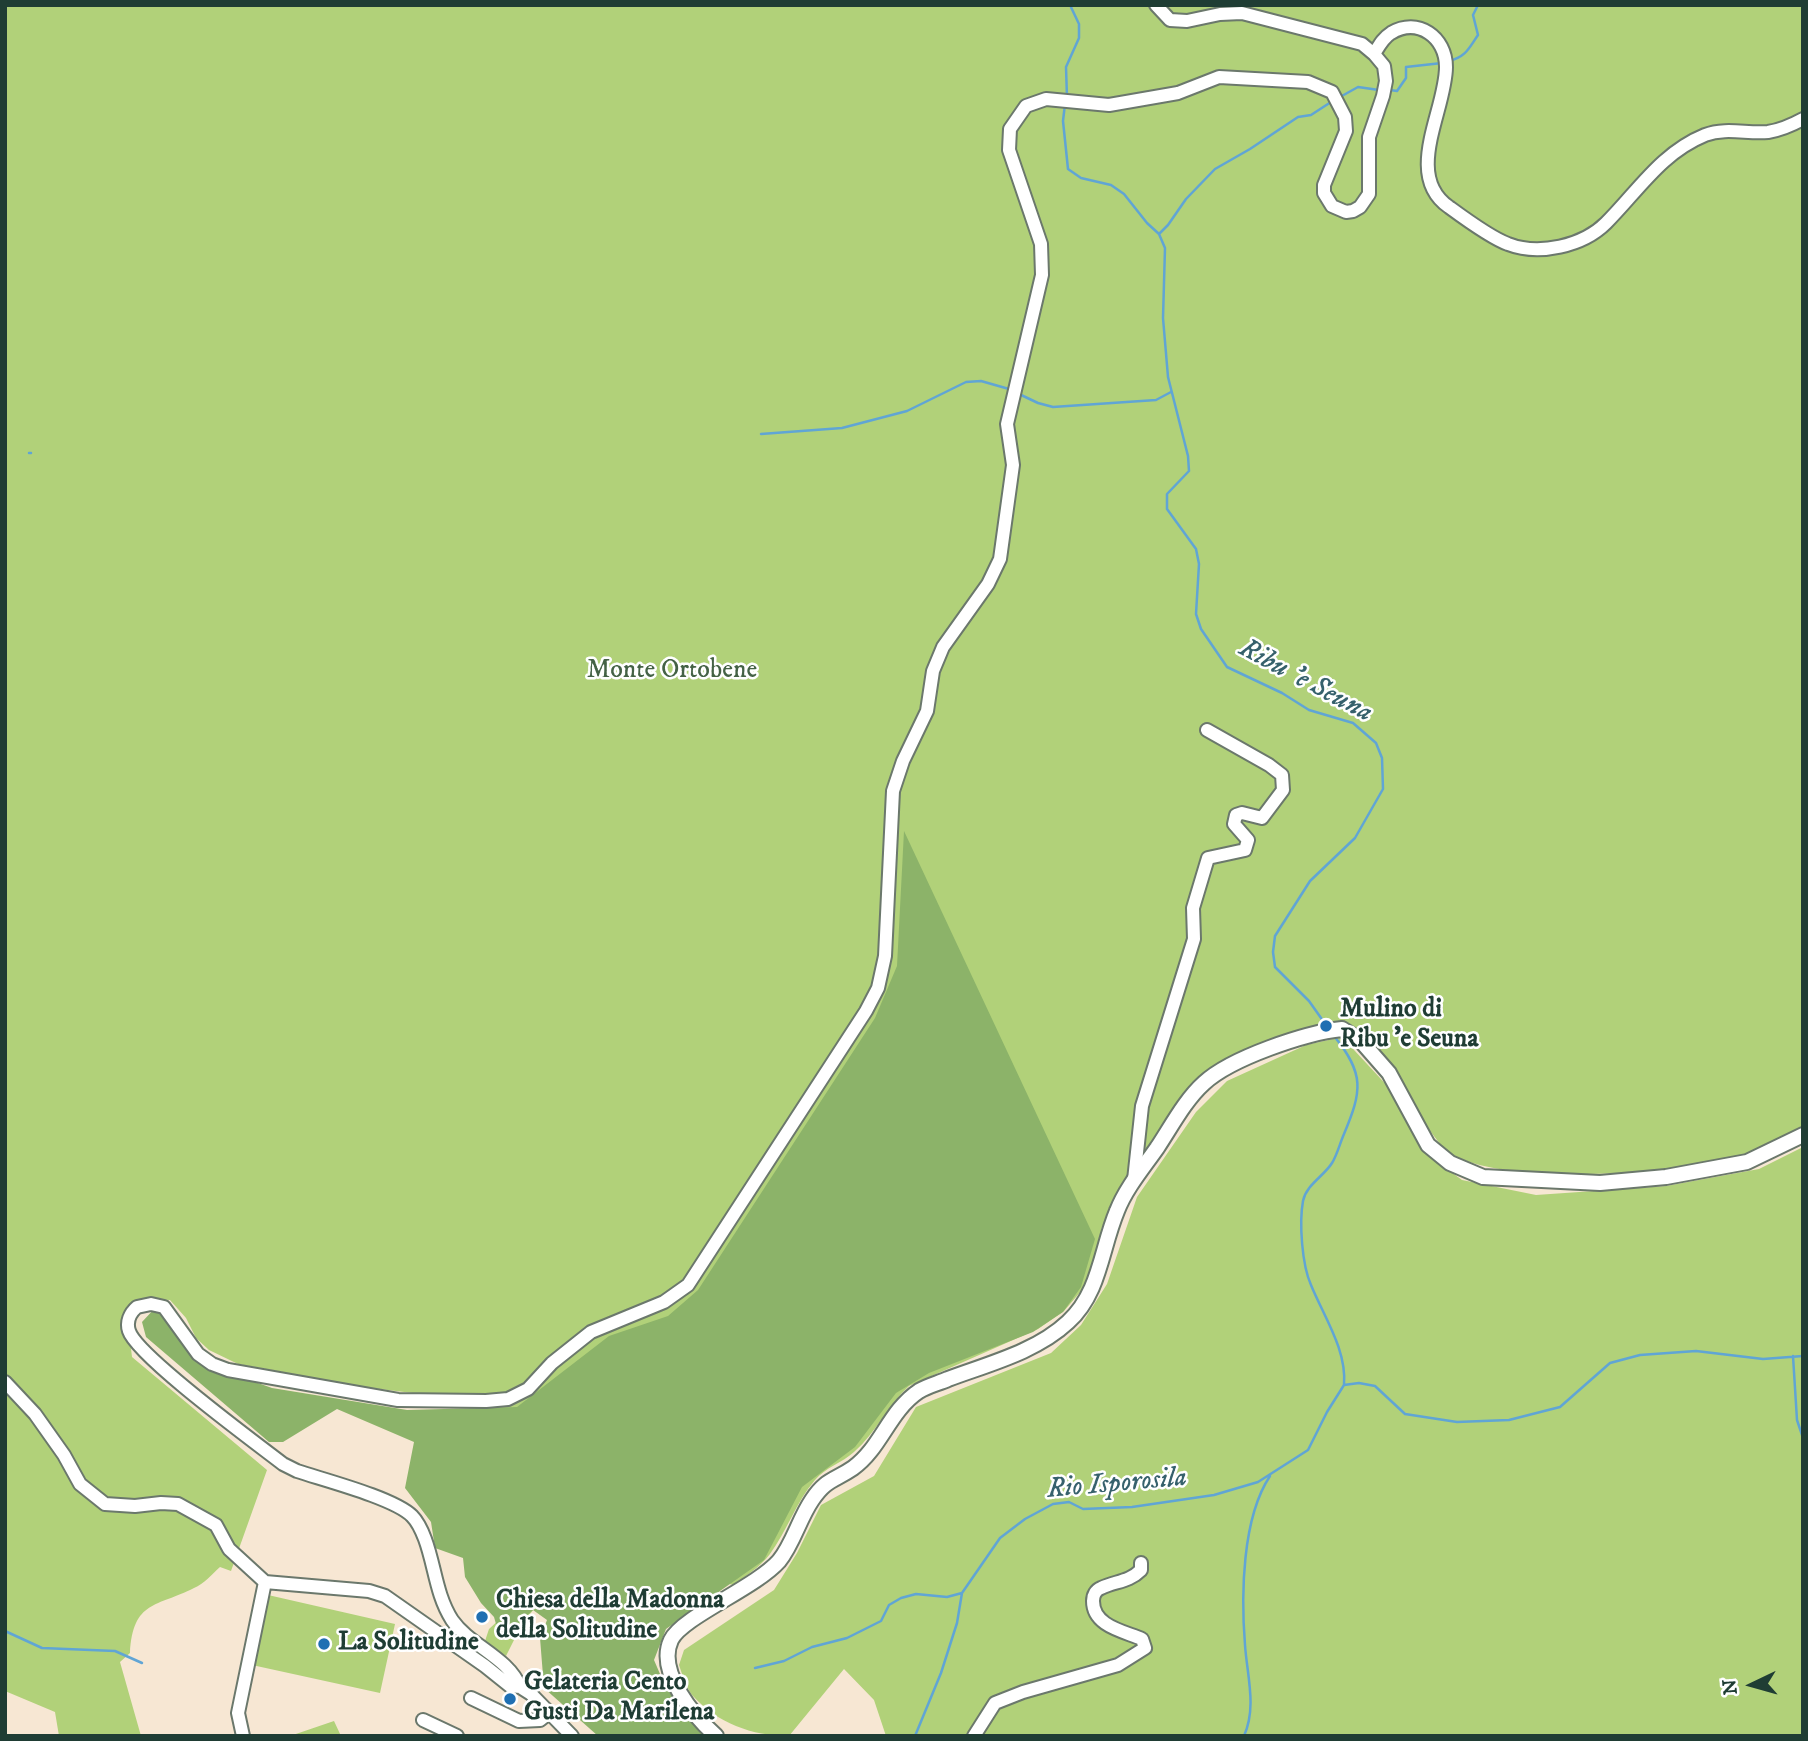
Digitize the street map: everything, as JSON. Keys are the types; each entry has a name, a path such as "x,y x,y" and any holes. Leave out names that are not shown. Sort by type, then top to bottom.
{"main road":[{"path":"716,1736 693,1712 672,1679 668,1659 672,1639 695,1618 758,1580 780,1560 811,1501 826,1481 853,1467 873,1447 894,1415 919,1391 1042,1342 1069,1321 1091,1294 1117,1209 1134,1180 1201,1085 1216,1072 1299,1037 1342,1029 1361,1041 1382,1065 1428,1145 1450,1163 1483,1177 1600,1183 1665,1177 1747,1162 1803,1135"}],"street":[{"path":"520,1687 515,1674 466,1636 452,1619 438,1591 425,1538 414,1517 377,1497 283,1464 174,1378 142,1349 128,1329 132,1312 137,1307 151,1304 164,1307 188,1343 203,1359 236,1372 398,1400 486,1401 508,1399 528,1389 552,1363 591,1332 664,1302 688,1285 866,1011 878,988 885,956 893,791 903,761 927,711 933,671 943,648 988,584 1000,559 1013,465 1007,424 1042,275 1041,244 1009,150 1010,129 1026,106 1046,99 1109,105 1178,93 1219,77 1308,82 1335,97 1345,117 1346,131 1324,185 1324,193 1332,206 1346,212 1360,207 1369,194 1369,137 1386,81 1384,66 1374,54 1362,44 1242,13 1220,13 1187,20 1170,20 1156,5"},
{"path":"1374,54 1391,33 1409,28 1423,28 1432,35 1445,61 1428,160 1429,177 1435,193 1446,206 1507,244 1527,248 1557,247 1589,238 1662,161 1704,136 1724,131 1768,132 1803,119"},
{"path":"1134,1180 1142,1105 1194,939 1193,908 1201,876 1208,858 1245,850 1248,840 1234,824 1236,815 1242,813 1262,818 1283,790 1282,775 1207,730"},
{"path":"5,1382 42,1424 80,1484 105,1504 178,1504 216,1525 229,1549 265,1582 369,1591 384,1596 510,1686 520,1687 531,1694 572,1736"},
{"path":"974,1736 995,1703 1023,1692 1118,1665 1145,1648 1142,1639 1104,1624 1094,1610 1093,1601 1094,1593 1100,1588 1134,1577 1141,1570 1141,1563"},
{"path":"243,1736 238,1713 265,1582"},
{"path":"471,1698 519,1721 540,1720 550,1712"},
{"path":"423,1720 457,1736"}],"green space":[{"name":"Monte Ortobene","path":"5,5 1803,5 1803,1128 1769,1146 1734,1159 1670,1169 1583,1174 1499,1169 1466,1161 1443,1148 1353,1029 1239,1055 1218,1064 1202,1078 1137,1167 1102,1227 1093,1264 1082,1290 1064,1311 1038,1329 909,1386 862,1444 815,1480 776,1545 757,1567 733,1585 674,1569 535,1608 523,1622 506,1656 485,1641 489,1629 501,1618 513,1448 484,1393 421,1394 371,1388 238,1364 209,1350 196,1338 186,1318 170,1300 144,1299 127,1315 132,1357 267,1470 231,1571 220,1567 198,1586 149,1608 136,1623 130,1653 120,1662 141,1736 59,1736 55,1712 5,1691"},
{"path":"904,831 1095,1239 1081,1287 1063,1312 1033,1332 929,1373 896,1393 855,1447 802,1487 764,1560 666,1629 654,1660 666,1688 705,1736 598,1736 544,1688 540,1638 547,1620 533,1610 504,1637 498,1631 494,1617 481,1603 465,1577 463,1558 435,1548 431,1522 405,1488 414,1442 337,1409 283,1442 269,1442 146,1337 142,1322 155,1308 199,1362 272,1388 407,1410 517,1407 609,1336 668,1316 698,1290 875,1018 897,966"},
{"path":"1342,1037 1393,1092 1424,1152 1462,1180 1536,1195 1666,1186 1759,1169 1803,1147 1803,1736 886,1736 874,1700 844,1669 789,1736 762,1734 736,1726 702,1705 690,1692 679,1665 684,1650 774,1590 797,1553 821,1505 874,1476 916,1407 1051,1353 1081,1325 1107,1284 1137,1197 1196,1112 1227,1081 1306,1045"},
{"name":"La Solitudine","path":"268,1595 395,1624 380,1693 252,1665"},
{"path":"334,1721 341,1736 290,1736"}],"waterway":[{"name":"Ribu 'e Seuna","path":"1067,98 1066,67 1079,38 1079,24 1070,5"},
{"path":"1449,61 1463,54 1478,35 1473,15 1478,5"},
{"path":"1390,90 1397,91 1406,78 1406,67 1442,63"},
{"path":"1340,97 1358,87 1379,90"},
{"path":"1159,234 1186,199 1215,169 1298,117 1311,115 1331,102"},
{"name":"Ribu 'e Seuna","path":"1065,104 1063,121 1068,169 1081,178 1111,185 1124,194 1159,234 1165,248 1163,318 1168,377 1188,456 1189,471 1167,494 1167,509 1196,549 1199,564 1196,614 1201,629 1227,667 1282,693 1309,710 1353,723 1376,743 1382,758 1383,789 1355,838 1310,881 1275,936 1275,967 1309,1001 1326,1025"},
{"path":"761,434 842,428 907,411 966,382 981,381 1009,389"},
{"path":"1019,394 1053,407 1156,400 1171,392"},
{"name":"Ribu 'e Seuna","path":"1334,1036 1356,1072 1357,1094 1334,1160 1305,1195 1301,1232 1308,1277 1334,1334 1342,1359 1344,1385"},
{"name":"Rio Isporosila","path":"915,1736 941,1673 957,1623 962,1593 1000,1538 1025,1519 1053,1504 1069,1502 1083,1509 1132,1507 1214,1495 1258,1482 1308,1450 1344,1385 1359,1383 1375,1386 1405,1414 1457,1422 1509,1420 1560,1407 1610,1363 1640,1355 1696,1351 1763,1359 1803,1356"},
{"path":"1793,1356 1797,1420 1803,1438"},
{"path":"1244,1736 1251,1702 1244,1625 1246,1558 1254,1513 1270,1476"},
{"path":"755,1668 784,1661 812,1647 847,1638 881,1621 889,1605 901,1598 916,1594 947,1597 962,1593"},
{"path":"5,1631 42,1648 115,1651 142,1663"}],"place":[{"name":"Mulino di Ribu 'e Seuna","path":"1326,1026"},
{"name":"Chiesa della Madonna della Solitudine","path":"482,1617"},
{"name":"La Solitudine","path":"324,1644"},
{"name":"Gelateria Cento Gusti Da Marilena","path":"510,1699"}]}
